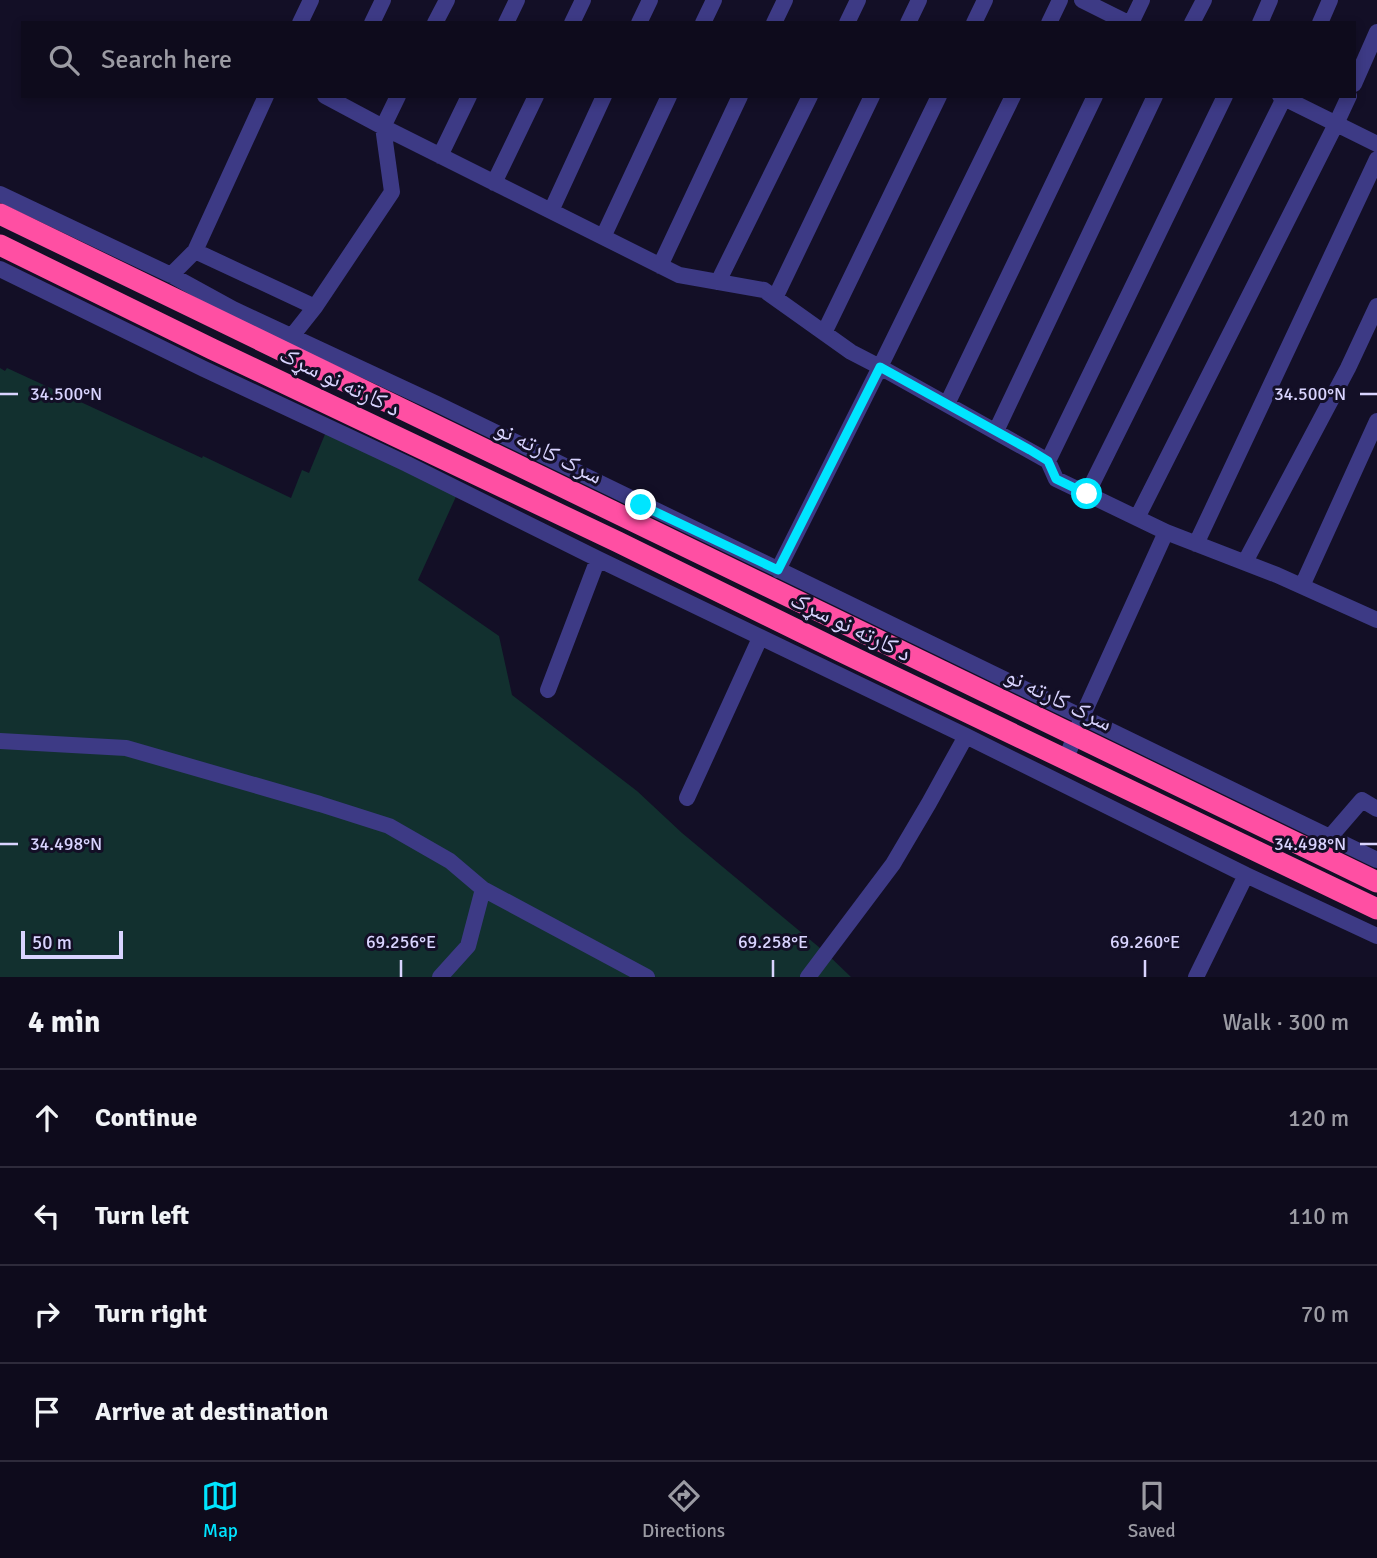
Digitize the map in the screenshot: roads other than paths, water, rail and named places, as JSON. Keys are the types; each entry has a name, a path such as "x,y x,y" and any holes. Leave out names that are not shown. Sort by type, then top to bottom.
{"highway":[{"name":"سرک کارته نو","path":"0,214 295,360 1078,726 1130,764 1377,882"},
{"name":"د کارته نو سړک","path":"0,245 1377,909"},
{"path":"286,384 295,360"},
{"path":"1122,785 1130,764"}],"street":[{"path":"301,21 311,0"},
{"path":"373,21 383,0"},
{"path":"436,21 447,0"},
{"path":"507,21 517,0"},
{"path":"573,21 583,0"},
{"path":"640,21 650,0"},
{"path":"704,21 714,0"},
{"path":"775,21 785,0"},
{"path":"848,21 858,0"},
{"path":"909,21 919,0"},
{"path":"975,21 985,0"},
{"path":"1050,21 1060,0"},
{"path":"1082,0 1126,21"},
{"path":"1131,21 1142,0"},
{"path":"1193,21 1204,0"},
{"path":"1261,21 1270,0"},
{"path":"1321,21 1331,0"},
{"path":"1356,79 1377,32"},
{"path":"171,275 195,251 265,98"},
{"path":"332,98 383,127 679,275 764,290 851,352 1048,461 1056,479 1166,532 1245,562 1377,620"},
{"path":"292,336 315,307 392,192 383,127 397,98"},
{"path":"440,156 468,98"},
{"path":"494,183 535,98"},
{"path":"551,211 603,98"},
{"path":"603,237 668,98"},
{"path":"660,266 739,98"},
{"path":"718,282 809,98"},
{"path":"775,298 872,98"},
{"path":"824,333 938,98"},
{"path":"778,570 1012,98"},
{"path":"947,404 1094,98"},
{"path":"996,431 1154,98"},
{"path":"1048,461 1224,98"},
{"path":"1087,494 1283,98"},
{"path":"1285,98 1377,144"},
{"path":"1138,519 1348,98"},
{"path":"1196,544 1377,159"},
{"path":"0,194 171,275 233,309 778,570 1078,726 1377,860"},
{"path":"195,251 315,307"},
{"path":"0,269 428,474 1246,875 1377,936"},
{"path":"1245,562 1348,368 1377,306"},
{"path":"1302,586 1377,421"},
{"path":"1066,759 1078,726 1166,532"},
{"path":"548,690 598,559"},
{"path":"687,798 760,638"},
{"path":"812,975 893,864 966,736"},
{"path":"0,741 126,748 320,804 389,827 450,861 483,889 647,977"},
{"path":"1330,837 1362,800 1377,809"},
{"path":"1196,977 1246,875"},
{"path":"440,977 468,946 483,889"}]}
